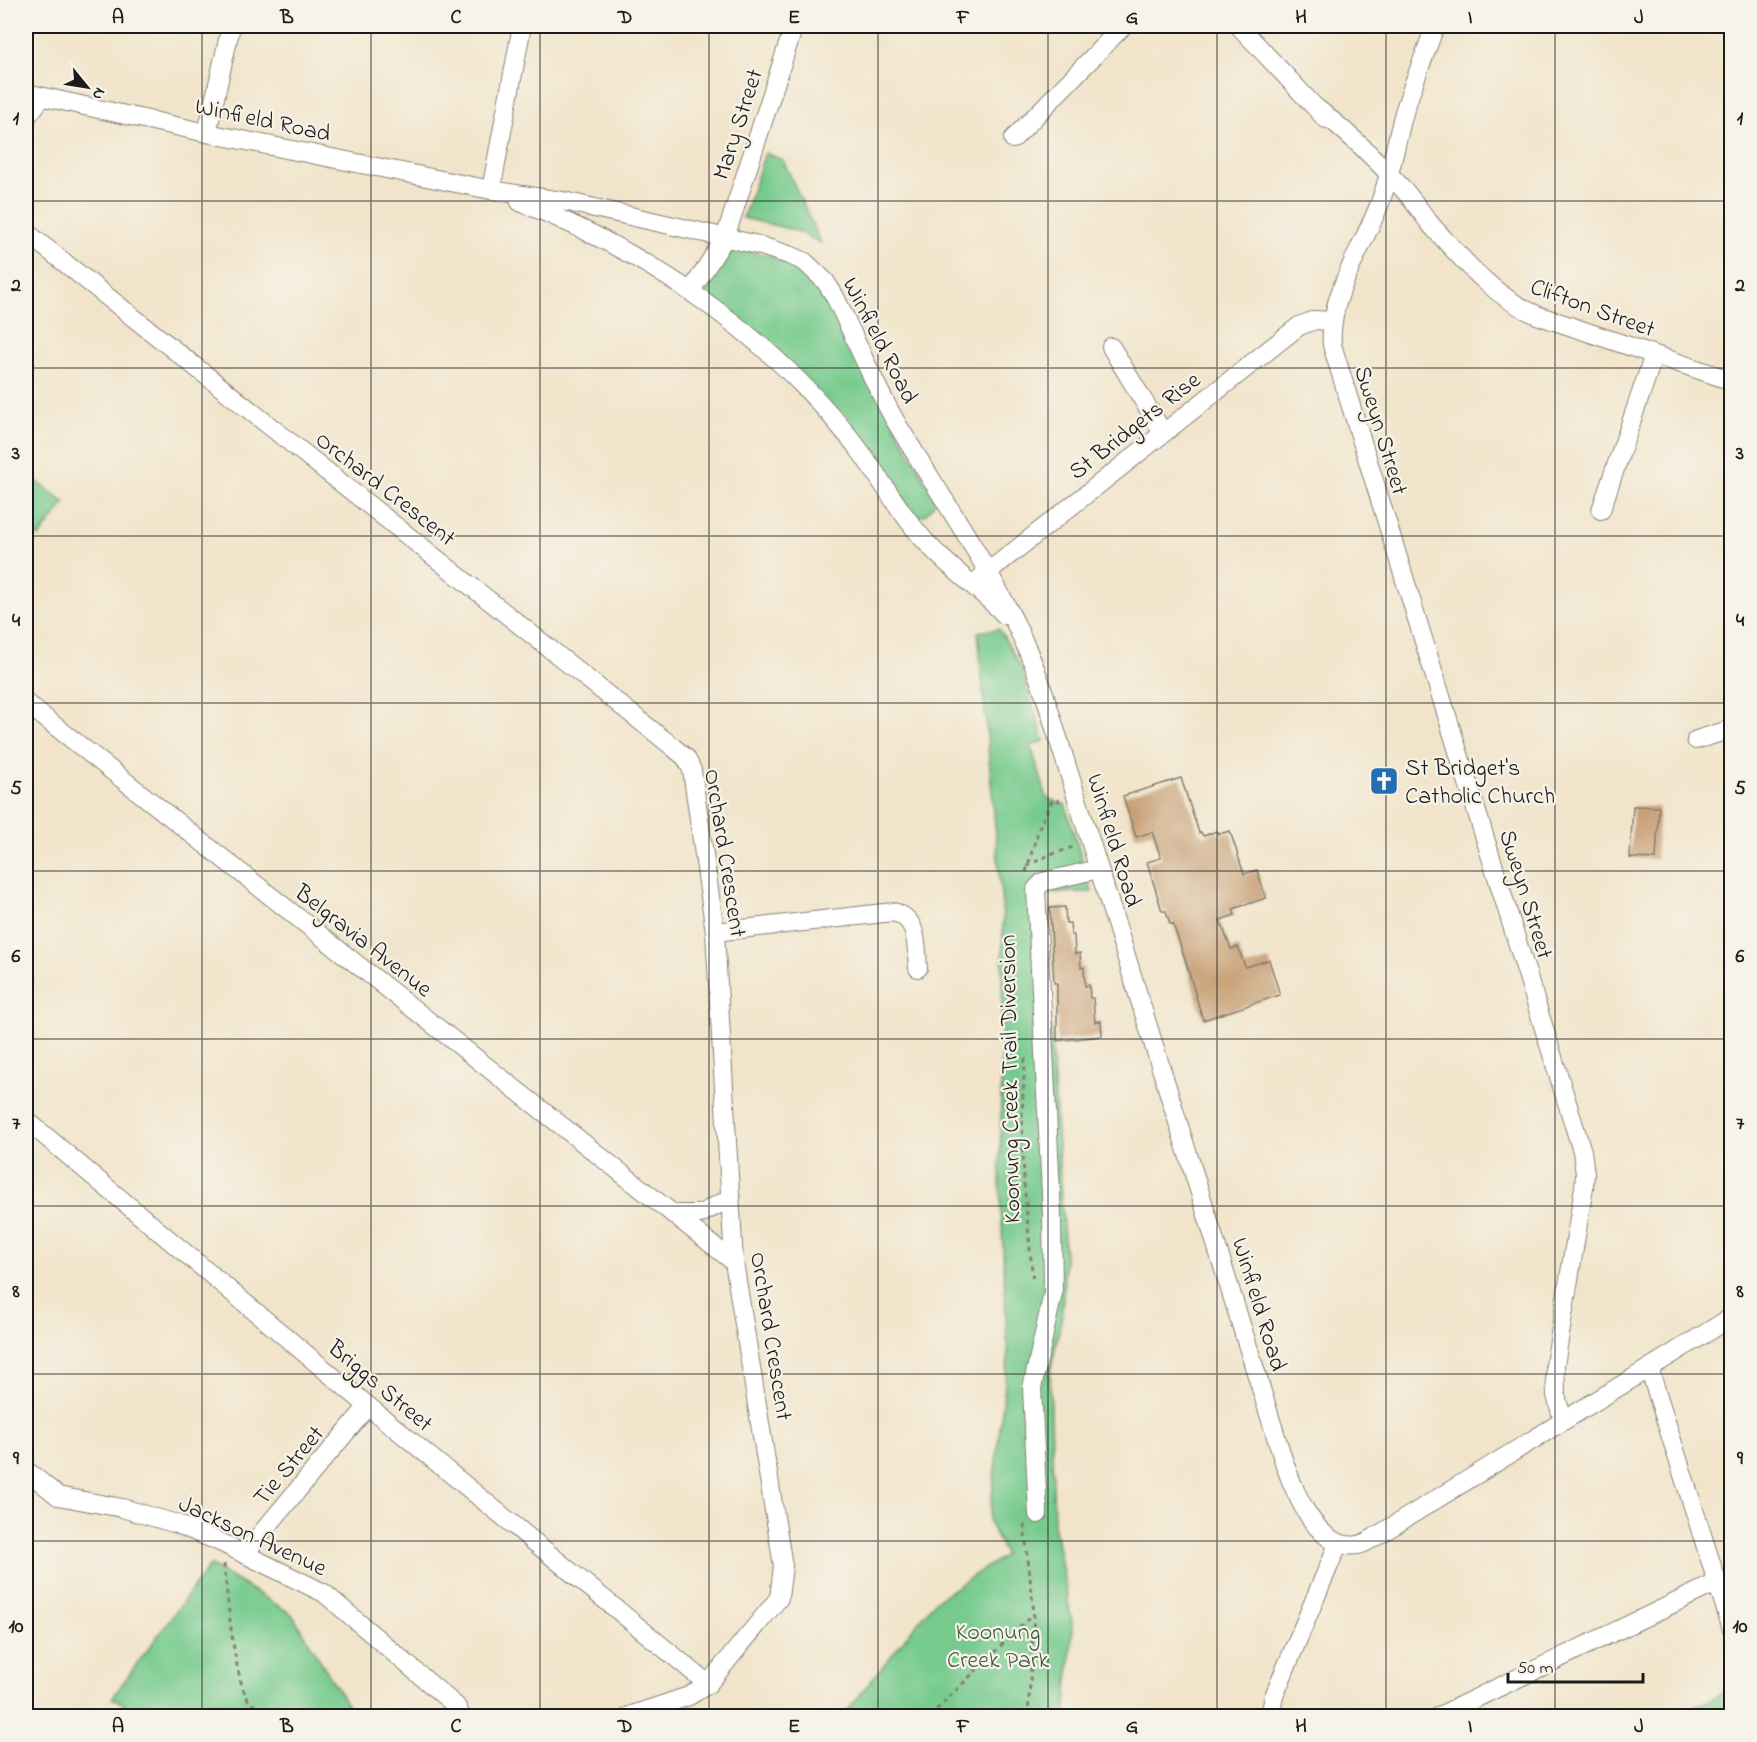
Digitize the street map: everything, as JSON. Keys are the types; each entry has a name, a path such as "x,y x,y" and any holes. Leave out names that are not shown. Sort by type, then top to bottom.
{"street":[{"path":"207,133 231,26"},
{"path":"490,190 522,26"},
{"name":"Mary Street","path":"691,291 725,238 794,26"},
{"path":"1013,139 1123,26"},
{"name":"Clifton Street","path":"1239,26 1383,176 1404,205 1431,225 1489,284 1515,305 1537,315 1731,381"},
{"name":"Sweyn Street","path":"1435,26 1404,116 1388,142 1383,176 1364,214 1356,252 1332,321 1332,345 1584,1162 1584,1187 1556,1365 1556,1395 1563,1421"},
{"path":"26,118 34,95"},
{"name":"Winfield Road","path":"34,95 207,133 490,190 567,202 725,238 792,256 816,271 825,281 834,295 879,391 989,571 1019,629 1035,667 1290,1477 1312,1520 1338,1544"},
{"name":"Winfield Road","path":"490,190 583,229 633,256 691,291 757,342 804,387 850,438 927,544 973,584 1019,629"},
{"name":"Orchard Crescent","path":"26,232 686,758 692,770 715,932 734,1262 783,1566 779,1598 708,1684 689,1696 629,1716"},
{"name":"St Bridgets Rise","path":"973,584 1299,326 1315,320 1332,321"},
{"path":"1111,347 1163,433"},
{"path":"1600,510 1654,355"},
{"name":"Belgravia Avenue","path":"26,703 734,1262"},
{"path":"1696,740 1731,729"},
{"path":"1031,1515 1032,1388 1053,1293 1052,1214 1036,889 1043,882 1098,869"},
{"path":"715,932 893,912 909,919 915,934 918,968"},
{"name":"Briggs Street","path":"26,1120 368,1406 708,1684"},
{"path":"673,1214 700,1214 731,1198"},
{"path":"1270,1716 1274,1696 1338,1544 1357,1545 1375,1537 1731,1317"},
{"path":"1649,1368 1731,1629"},
{"name":"Tie Street","path":"244,1554 368,1406"},
{"name":"Jackson Avenue","path":"26,1470 58,1497 122,1508 177,1524 222,1543 324,1593 456,1706 461,1716"},
{"path":"1439,1716 1718,1582"}],"path":[{"path":"1024,880 1039,828 1051,802 1075,795"},
{"path":"1027,866 1047,856 1090,841"},
{"name":"Koonung Creek Trail Diversion","path":"1025,1047 1022,1114 1024,1183 1034,1287"},
{"path":"1028,1716 1034,1613 1031,1515"},
{"path":"222,1543 230,1616 241,1679 248,1700 266,1716"},
{"path":"930,1716 1034,1613"}],"green space":[{"path":"765,153 783,160 821,243 794,230 743,218"},
{"path":"733,247 786,260 816,279 935,499 934,504 925,515 912,513 705,292 705,288"},
{"path":"26,473 65,503 39,537 26,526"},
{"name":"Koonung Creek Park","path":"999,629 1020,665 1044,741 1031,746 1047,798 1065,804 1092,892 1042,893 1065,1258 1062,1315 1050,1372 1054,1524 1073,1628 1065,1716 843,1716 935,1601 1005,1555 989,1521 1008,1358 1000,1185 1003,918 978,632"},
{"path":"210,1565 292,1614 354,1716 146,1716 112,1698"},
{"path":"1731,1689 1731,1716 1676,1716 1727,1691"}],"building":[{"path":"1181,778 1199,833 1201,832 1203,836 1217,831 1218,834 1230,831 1244,874 1257,870 1266,898 1233,909 1235,915 1220,920 1231,949 1238,947 1245,967 1269,960 1280,995 1203,1020 1173,924 1170,924 1166,911 1162,911 1147,862 1161,858 1152,832 1136,837 1123,796"},
{"path":"1633,806 1659,807 1656,859 1630,858"},
{"path":"1065,907 1066,923 1070,923 1071,935 1074,935 1075,954 1080,953 1081,968 1084,967 1085,986 1089,985 1090,998 1093,998 1095,1022 1101,1021 1102,1036 1057,1041 1057,983 1054,983 1050,908"}],"place":[{"name":"St Bridget's Catholic Church","path":"1384,781"}]}
